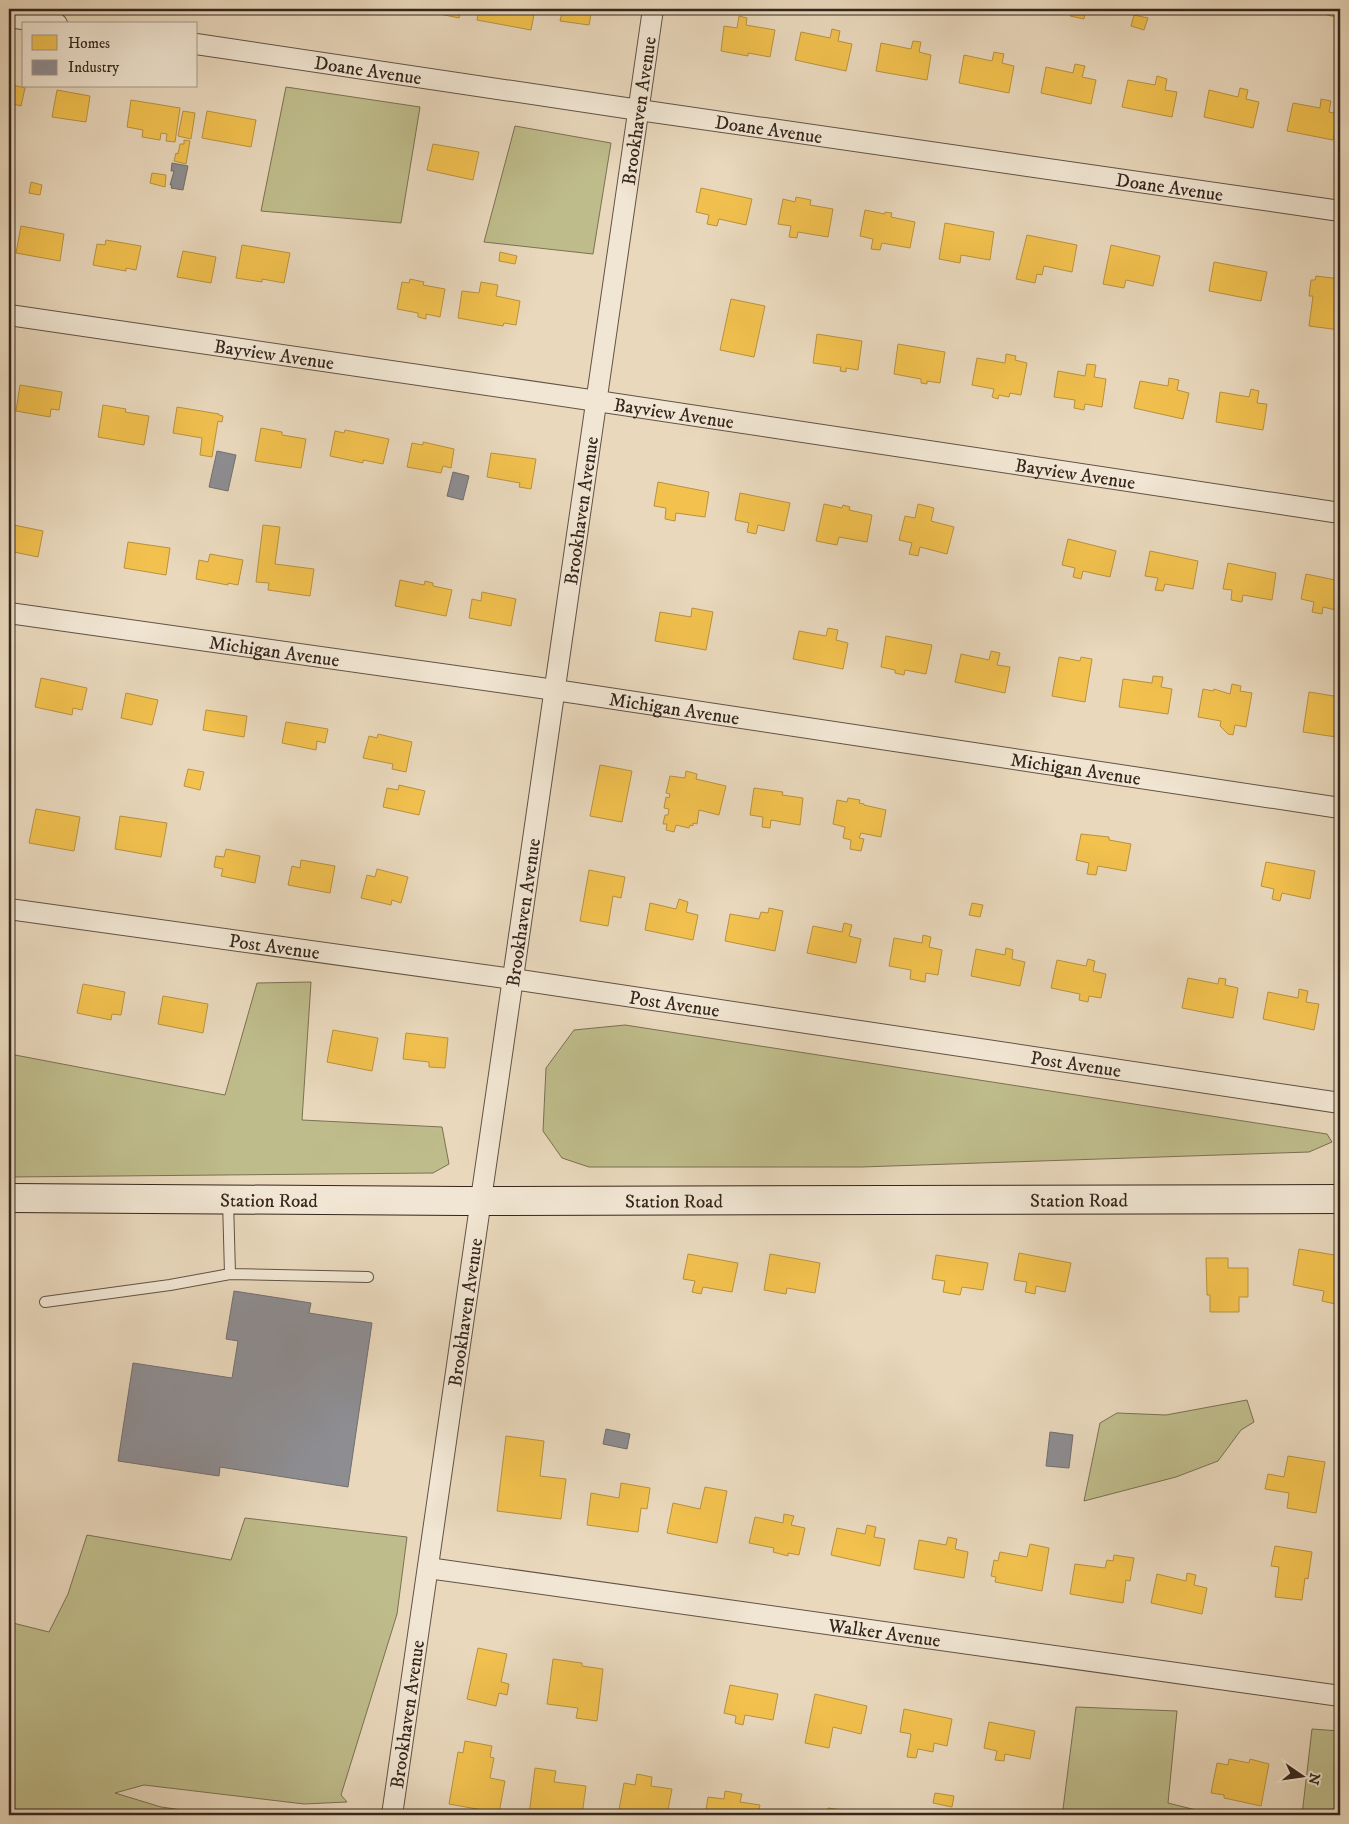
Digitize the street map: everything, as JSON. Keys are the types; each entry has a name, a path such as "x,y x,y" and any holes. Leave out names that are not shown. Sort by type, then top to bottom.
{"main road":[{"name":"Station Road","path":"9,1198 481,1201 1340,1199"}],"street":[{"name":"Brookhaven Avenue","path":"392,1815 654,9"},
{"path":"9,17 43,22"},
{"name":"Doane Avenue","path":"198,44 1340,211"},
{"name":"Bayview Avenue","path":"9,315 1340,513"},
{"name":"Michigan Avenue","path":"9,613 555,690 1340,808"},
{"name":"Post Avenue","path":"9,909 513,979 1340,1103"},
{"name":"Walker Avenue","path":"428,1568 1340,1696"}],"lane":[{"path":"228,1199 230,1274"},
{"path":"45,1302 170,1285 230,1274 368,1277"}],"shaded area":[{"path":"286,87 420,107 401,223 261,211"},
{"path":"515,126 611,143 593,254 484,242"},
{"path":"311,982 302,1120 442,1127 449,1164 433,1173 9,1177 9,1078 15,1055 225,1095 257,983"},
{"path":"625,1025 1327,1134 1332,1142 1309,1152 861,1167 589,1167 562,1158 543,1131 546,1068 574,1030"},
{"path":"1247,1400 1254,1422 1241,1430 1218,1461 1176,1477 1084,1501 1100,1423 1117,1413 1166,1415"},
{"path":"245,1518 407,1537 397,1614 341,1795 347,1802 304,1804 144,1785 115,1793 161,1807 217,1815 9,1815 9,1617 13,1623 49,1632 68,1594 87,1535 231,1560"},
{"path":"1076,1707 1177,1711 1168,1803 1216,1815 1096,1815 1063,1809"},
{"path":"1312,1729 1340,1731 1340,1815 1302,1815"}],"building: Homes":[{"path":"416,9 461,9 459,18"},
{"path":"479,9 535,9 531,30 477,20"},
{"path":"563,9 592,9 589,25 560,21"},
{"path":"1071,9 1086,9 1084,19 1070,16"},
{"path":"1329,9 1340,9 1340,18 1327,15"},
{"path":"1134,15 1148,18 1144,30 1131,26"},
{"path":"739,16 747,18 746,25 775,30 770,57 748,53 748,56 721,51 724,26 737,28"},
{"path":"832,29 840,31 838,41 852,44 846,71 795,60 801,32 830,38"},
{"path":"913,41 921,42 919,52 931,55 927,80 876,71 881,43 911,49"},
{"path":"994,52 1004,54 1002,63 1014,66 1009,93 959,83 964,55 992,61"},
{"path":"1075,64 1085,66 1082,77 1096,80 1091,104 1041,93 1046,67 1073,73"},
{"path":"1157,76 1167,79 1165,90 1177,92 1172,117 1122,107 1128,80 1155,85"},
{"path":"9,84 25,88 21,106 13,104 11,111 9,111"},
{"path":"1240,88 1248,90 1246,99 1259,102 1253,128 1204,117 1209,90 1238,97"},
{"path":"57,90 90,96 86,122 52,117"},
{"path":"1321,99 1331,101 1329,112 1338,114 1333,140 1287,131 1293,103 1320,108"},
{"path":"131,100 180,108 175,142 166,141 167,134 161,133 160,140 142,137 143,130 127,127"},
{"path":"183,111 195,113 191,139 178,136"},
{"path":"207,111 256,120 251,147 202,138"},
{"path":"184,140 190,141 186,164 174,161 180,144 184,144"},
{"path":"433,144 479,152 473,180 427,170"},
{"path":"152,173 166,175 165,187 150,183"},
{"path":"31,182 42,185 40,195 29,193"},
{"path":"701,188 752,199 746,225 719,219 717,226 707,224 709,215 696,212"},
{"path":"796,197 811,200 810,205 833,209 828,237 798,232 797,238 789,237 791,226 778,224 783,199 795,202"},
{"path":"865,210 885,214 885,212 892,213 891,217 915,222 910,248 882,243 880,250 871,249 873,239 860,236"},
{"path":"945,223 994,232 990,260 961,255 960,263 939,259"},
{"path":"21,226 64,234 60,261 16,253"},
{"path":"1027,235 1077,245 1072,272 1044,266 1042,275 1037,274 1035,283 1016,279"},
{"path":"106,240 141,246 136,270 126,268 126,271 93,265 97,244 105,245"},
{"path":"242,245 290,253 284,283 262,279 262,282 236,278"},
{"path":"1111,245 1160,256 1153,286 1126,280 1124,288 1103,284"},
{"path":"183,251 216,257 211,283 177,277"},
{"path":"500,252 517,256 515,264 499,261"},
{"path":"1214,262 1267,272 1261,301 1209,291"},
{"path":"1316,276 1340,279 1340,330 1309,326 1313,296 1309,296 1311,280 1315,280"},
{"path":"410,279 424,282 423,285 445,289 440,317 426,314 426,319 418,317 418,313 397,309 402,282 409,283"},
{"path":"481,282 498,285 496,296 520,301 516,325 504,323 503,326 458,318 462,291 479,293"},
{"path":"731,299 765,306 754,357 720,350"},
{"path":"817,334 862,341 858,370 846,368 846,372 840,371 841,367 813,363"},
{"path":"898,344 945,352 940,383 927,381 927,384 921,383 921,379 894,374"},
{"path":"1006,354 1016,356 1015,360 1027,363 1021,395 1010,393 1009,397 999,395 998,399 992,397 994,389 972,385 977,358 1005,363"},
{"path":"1087,364 1096,365 1094,377 1106,379 1102,407 1085,404 1084,410 1074,408 1075,400 1054,397 1058,371 1085,376"},
{"path":"1169,378 1179,380 1177,390 1189,393 1183,419 1134,408 1140,381 1168,386"},
{"path":"20,385 62,392 59,410 51,409 50,417 16,411"},
{"path":"1251,389 1259,391 1257,403 1267,404 1263,430 1216,422 1220,392 1249,397"},
{"path":"103,405 126,409 125,412 149,416 144,445 98,437"},
{"path":"177,407 223,416 222,422 218,421 212,457 200,455 202,438 173,433"},
{"path":"261,428 282,432 282,435 306,439 301,468 255,461"},
{"path":"345,430 389,439 383,464 363,460 363,463 330,456 335,431 344,433"},
{"path":"423,442 454,449 451,468 443,466 441,473 407,467 412,443 423,445"},
{"path":"491,453 536,459 531,489 519,487 520,483 487,477"},
{"path":"658,482 709,492 705,517 676,513 675,521 665,519 666,508 654,506"},
{"path":"740,493 790,503 784,531 758,525 756,534 747,532 749,523 735,520"},
{"path":"824,504 842,508 843,505 850,507 849,510 872,515 867,542 839,537 837,545 816,541"},
{"path":"918,504 934,508 931,521 954,527 947,554 920,547 918,556 909,554 912,543 899,540 905,516 915,518"},
{"path":"9,524 43,531 38,557 9,551"},
{"path":"263,525 280,527 275,564 314,569 310,596 268,590 269,583 256,582"},
{"path":"1068,539 1116,551 1110,577 1083,571 1081,579 1073,577 1075,568 1062,565"},
{"path":"128,542 170,548 166,575 124,568"},
{"path":"1150,551 1198,561 1193,589 1165,584 1163,591 1155,590 1158,578 1145,576"},
{"path":"210,554 243,560 238,585 196,579 199,560 208,562"},
{"path":"1228,563 1276,573 1272,600 1243,595 1242,602 1231,600 1232,590 1223,589"},
{"path":"1306,574 1340,582 1340,611 1323,607 1322,614 1312,612 1314,602 1301,599"},
{"path":"400,580 424,585 425,581 433,583 433,586 452,590 446,616 395,606"},
{"path":"482,592 516,599 511,626 469,618 472,599 481,601"},
{"path":"692,608 713,612 706,650 655,641 660,612 691,617"},
{"path":"828,628 838,630 836,640 848,643 843,669 793,659 799,631 826,636"},
{"path":"886,636 932,645 926,674 905,670 904,675 895,673 895,670 881,667"},
{"path":"991,651 1000,653 997,665 1010,667 1005,693 955,682 961,654 989,660"},
{"path":"1059,657 1080,661 1081,657 1092,659 1085,702 1052,696"},
{"path":"1153,676 1163,677 1161,687 1172,689 1168,714 1119,707 1123,679 1152,683"},
{"path":"41,678 87,688 82,710 73,708 72,715 35,707"},
{"path":"1232,684 1241,686 1240,691 1252,693 1246,727 1235,725 1233,735 1228,734 1220,726 1221,721 1198,717 1203,689 1213,691 1214,689 1230,694"},
{"path":"1309,692 1340,697 1336,737 1303,732"},
{"path":"126,693 158,700 152,725 121,718"},
{"path":"206,710 247,716 244,737 203,730"},
{"path":"286,722 328,729 325,743 317,741 316,750 282,743"},
{"path":"378,734 412,742 406,772 392,769 393,764 363,758 369,736 377,738"},
{"path":"600,765 632,771 622,822 590,816"},
{"path":"188,769 204,772 200,790 184,786"},
{"path":"686,771 697,774 696,779 726,786 719,815 699,810 697,824 693,823 693,826 690,825 689,828 676,825 674,832 666,830 667,824 663,824 669,809 664,808 666,797 669,798 670,794 666,793 670,776 685,778"},
{"path":"399,785 425,791 419,815 383,807 387,788 398,790"},
{"path":"754,788 783,792 782,795 803,798 800,825 771,820 770,828 762,827 763,817 750,815"},
{"path":"848,798 860,800 859,803 864,805 886,810 881,837 861,833 859,838 864,839 861,851 850,849 851,840 843,838 845,827 833,824 837,800 847,802"},
{"path":"36,809 80,817 74,851 29,843"},
{"path":"120,816 167,823 161,857 115,849"},
{"path":"1081,834 1109,837 1109,840 1131,844 1126,871 1098,866 1096,875 1087,874 1089,863 1076,860"},
{"path":"226,849 260,856 255,883 221,876 223,869 214,867 216,856 224,857"},
{"path":"301,860 335,866 330,893 288,885 292,866 300,868"},
{"path":"1266,862 1315,871 1310,899 1282,893 1280,901 1272,899 1274,889 1261,886"},
{"path":"377,869 408,877 401,903 392,900 391,905 361,898 367,875 375,877"},
{"path":"589,870 625,877 621,898 613,896 608,926 580,921"},
{"path":"679,899 688,902 686,912 698,915 693,940 645,930 650,903 676,909"},
{"path":"972,903 983,905 980,917 969,915"},
{"path":"769,908 783,911 775,951 725,941 730,914 759,919 761,912 768,913"},
{"path":"844,923 852,925 849,936 861,939 856,963 807,953 813,926 842,932"},
{"path":"923,935 931,937 929,947 942,950 938,975 926,973 925,982 910,979 911,970 889,966 894,938 922,943"},
{"path":"1006,948 1013,950 1012,959 1025,962 1020,986 971,976 976,949 1005,955"},
{"path":"1088,959 1095,961 1093,971 1106,974 1101,998 1089,996 1088,1002 1079,1000 1080,994 1051,988 1057,960 1086,966"},
{"path":"1188,978 1218,984 1219,978 1226,979 1225,985 1238,988 1233,1018 1182,1008"},
{"path":"83,984 125,992 121,1015 112,1014 111,1020 77,1013"},
{"path":"1299,989 1308,991 1306,1002 1319,1004 1314,1030 1263,1019 1268,992 1298,998"},
{"path":"163,996 208,1004 203,1033 158,1024"},
{"path":"333,1030 378,1038 372,1071 327,1062"},
{"path":"406,1033 448,1038 445,1068 429,1067 429,1062 403,1059"},
{"path":"1299,1249 1340,1256 1340,1305 1322,1301 1324,1291 1293,1285"},
{"path":"1019,1253 1071,1263 1065,1292 1036,1286 1035,1294 1025,1292 1027,1282 1014,1280"},
{"path":"688,1254 738,1263 732,1292 703,1287 701,1294 692,1292 695,1281 683,1279"},
{"path":"770,1254 820,1263 815,1293 787,1288 786,1294 764,1290"},
{"path":"936,1255 988,1263 983,1290 962,1287 960,1295 943,1292 945,1281 932,1279"},
{"path":"1206,1258 1228,1258 1228,1268 1248,1268 1248,1297 1239,1297 1239,1312 1210,1312 1210,1295 1207,1295"},
{"path":"506,1436 544,1441 540,1476 566,1479 561,1519 497,1511"},
{"path":"1288,1456 1325,1462 1316,1513 1287,1508 1289,1493 1265,1489 1268,1474 1284,1477"},
{"path":"621,1483 650,1488 647,1509 641,1508 638,1532 587,1525 591,1493 619,1498"},
{"path":"705,1487 727,1491 717,1543 667,1533 673,1503 700,1509"},
{"path":"784,1514 794,1516 791,1525 805,1528 799,1555 788,1553 788,1556 773,1552 774,1548 749,1543 755,1517 783,1523"},
{"path":"867,1525 876,1527 874,1537 885,1539 880,1566 831,1555 837,1528 865,1534"},
{"path":"948,1537 957,1539 955,1549 968,1552 964,1578 914,1569 919,1540 946,1545"},
{"path":"1030,1544 1049,1548 1042,1591 995,1582 996,1577 991,1576 994,1560 998,1561 1000,1552 1027,1557"},
{"path":"1275,1546 1312,1552 1308,1579 1305,1578 1302,1600 1275,1597 1279,1567 1271,1566"},
{"path":"1114,1555 1134,1558 1130,1581 1126,1580 1123,1603 1070,1594 1075,1564 1105,1568 1107,1560 1113,1561"},
{"path":"1187,1573 1196,1575 1194,1585 1207,1588 1202,1614 1151,1603 1157,1574 1186,1581"},
{"path":"478,1648 507,1654 501,1682 509,1684 507,1695 499,1693 496,1706 467,1699"},
{"path":"553,1659 582,1663 582,1666 603,1669 597,1721 576,1718 578,1708 547,1704"},
{"path":"730,1685 778,1694 773,1720 745,1715 743,1725 735,1723 736,1716 724,1713"},
{"path":"815,1694 867,1706 861,1734 833,1727 829,1748 805,1743"},
{"path":"904,1709 952,1719 947,1746 934,1743 933,1752 918,1749 916,1758 907,1757 911,1734 900,1732"},
{"path":"989,1722 1035,1731 1030,1759 1005,1754 1004,1761 995,1760 997,1751 984,1748"},
{"path":"465,1741 492,1746 490,1757 494,1758 490,1778 505,1781 499,1813 449,1804 458,1752 463,1753"},
{"path":"1229,1759 1249,1763 1250,1759 1269,1764 1261,1806 1224,1798 1224,1795 1211,1793 1217,1763 1228,1765"},
{"path":"535,1768 556,1771 554,1782 586,1786 582,1815 529,1815"},
{"path":"637,1774 652,1777 651,1786 672,1789 667,1815 618,1815 624,1783 635,1785"},
{"path":"725,1791 742,1794 740,1802 760,1805 758,1815 705,1815 708,1797 724,1799"},
{"path":"935,1793 954,1796 952,1807 933,1803"},
{"path":"828,1808 850,1811 849,1815 826,1815"}],"building: Industry":[{"path":"172,163 188,166 183,190 171,188 172,185 170,185 174,171 171,171"},
{"path":"217,451 236,455 228,491 209,487"},
{"path":"453,472 469,476 463,500 447,496"},
{"path":"234,1291 311,1303 309,1313 372,1323 348,1487 220,1467 219,1476 118,1461 133,1363 232,1378 238,1341 226,1339"},
{"path":"606,1429 630,1434 627,1449 603,1444"},
{"path":"1050,1432 1073,1435 1069,1468 1046,1466"}]}
